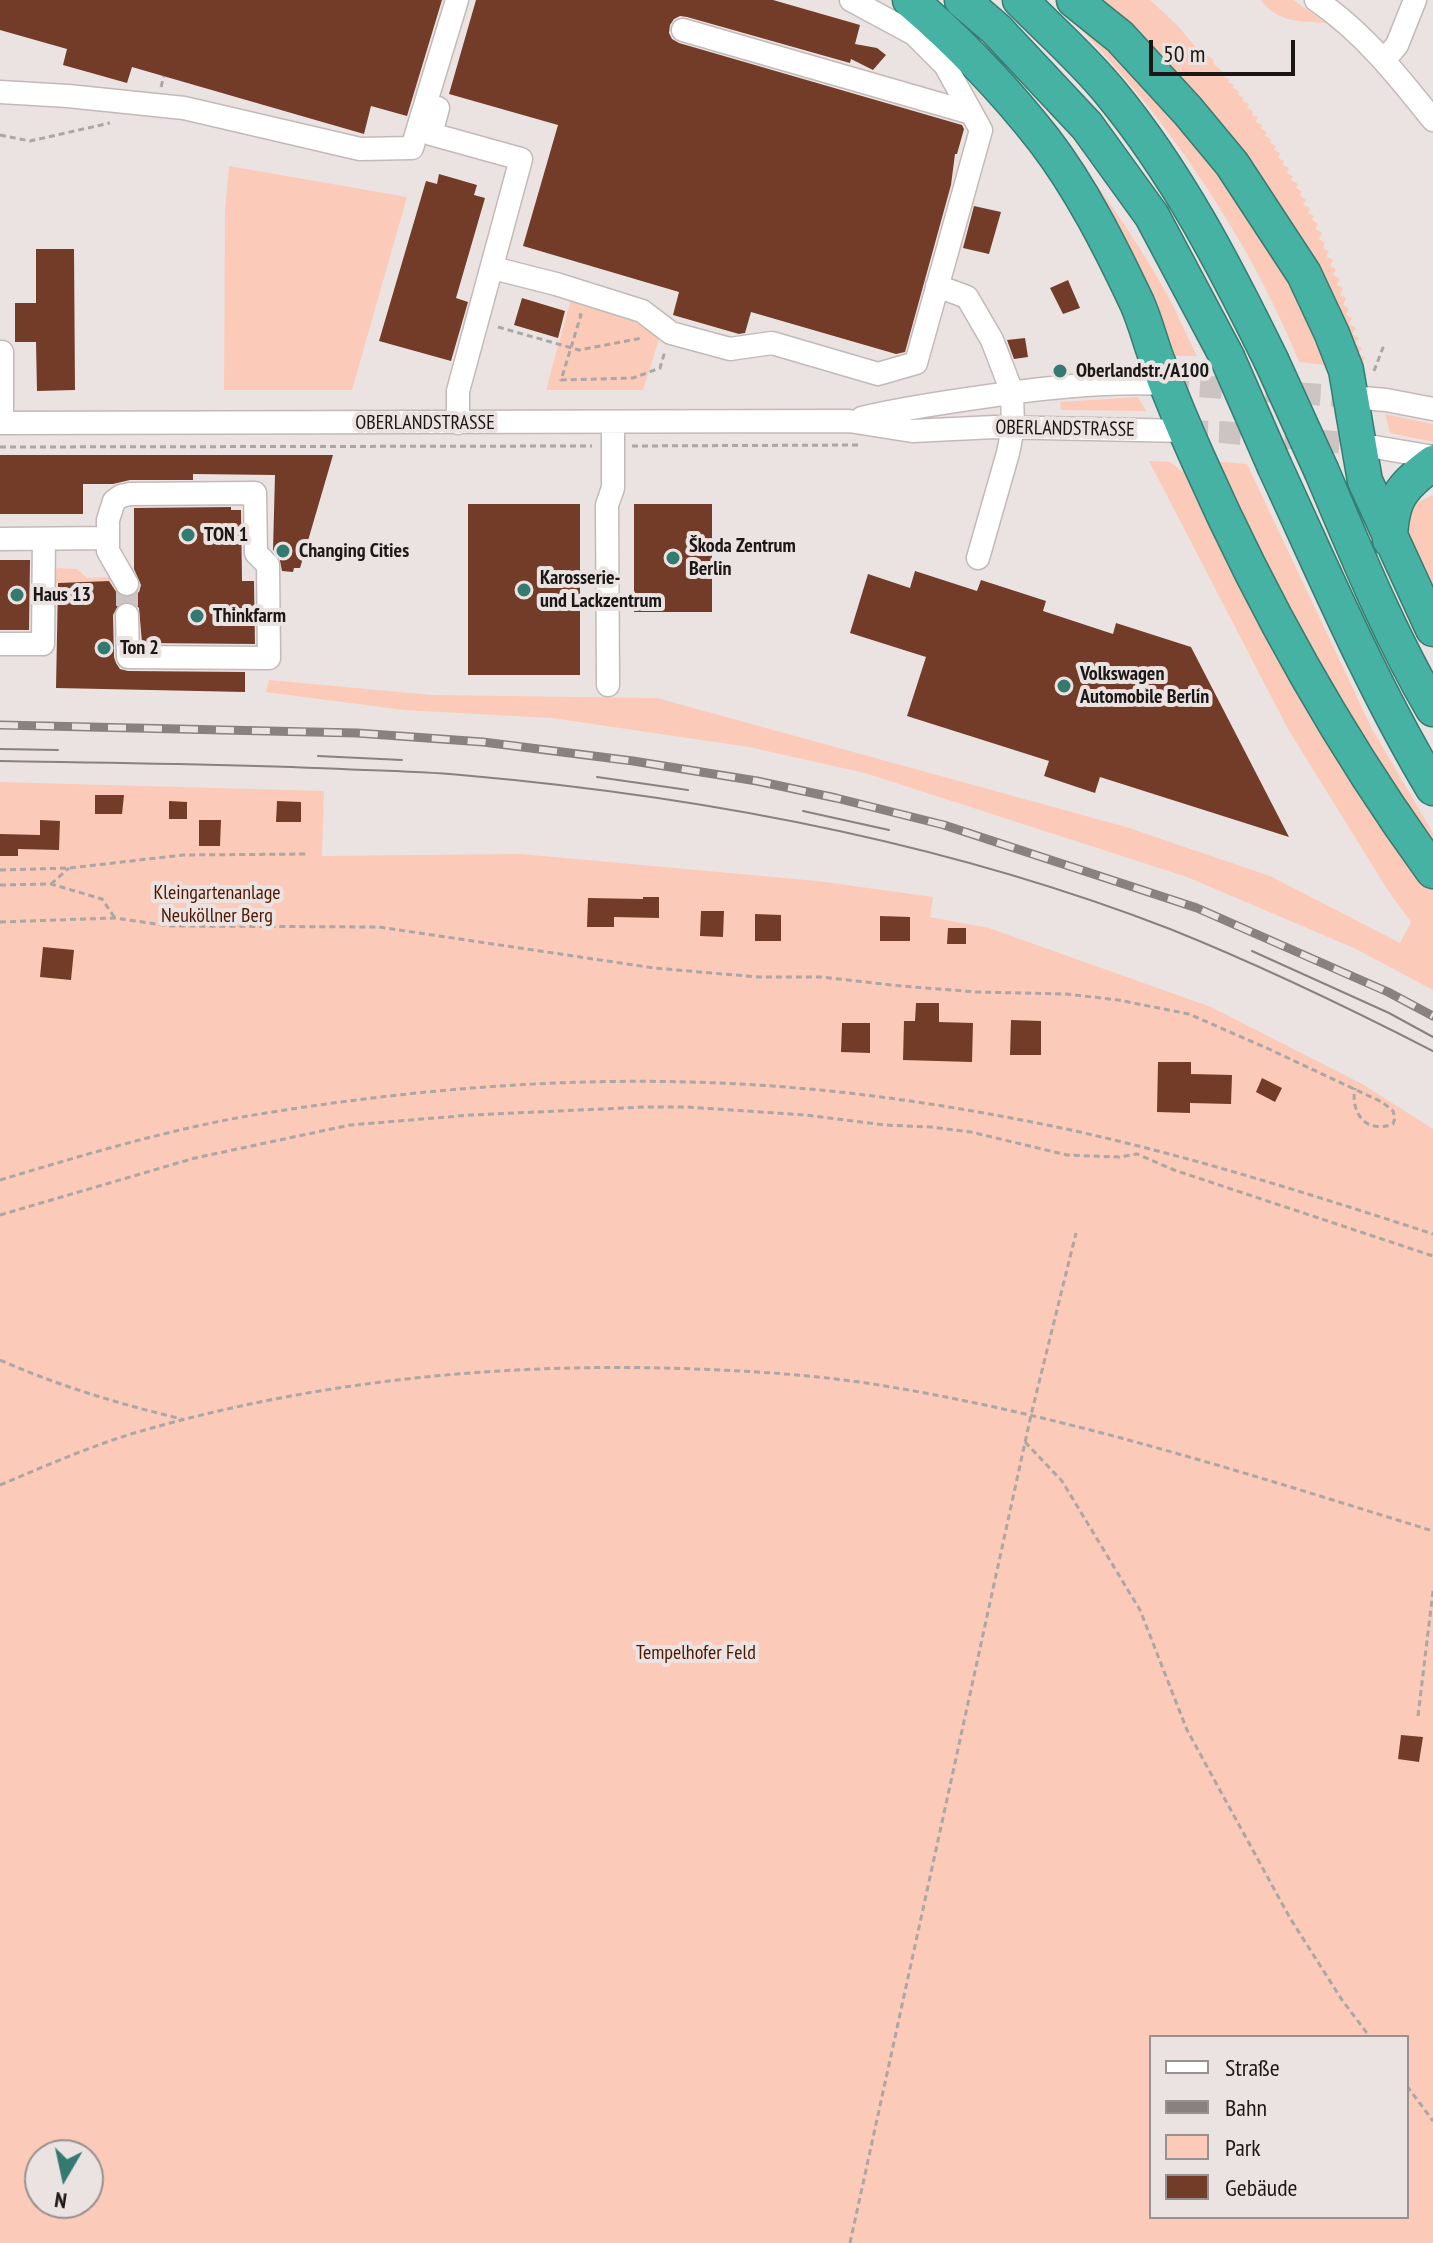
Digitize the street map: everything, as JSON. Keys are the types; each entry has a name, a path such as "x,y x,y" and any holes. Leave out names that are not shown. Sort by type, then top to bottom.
{"highway":[{"path":"910,0 979,64 1045,141 1106,239 1139,306 1186,431 1252,574 1324,707 1433,871"},
{"path":"962,0 996,29 1087,126 1152,216 1227,357 1344,618 1433,788"},
{"path":"1020,0 1110,91 1183,192 1271,360 1392,632 1433,709"},
{"path":"1074,0 1120,37 1188,111 1232,164 1304,274 1346,370 1365,481 1433,629"},
{"path":"1390,540 1390,517 1403,489 1433,463"}],"street":[{"path":"0,92 184,108 360,149 412,148 457,0"},
{"path":"458,423 458,391 521,159 431,134 471,0"},
{"path":"493,268 642,311 671,333 730,349 772,343 878,374 916,363 981,130 945,65 914,34 851,0"},
{"path":"1316,0 1385,59 1433,120"},
{"path":"1385,59 1397,45 1415,0"},
{"path":"683,30 971,113"},
{"path":"937,286 967,297 992,340 1012,392 1013,428 1008,453 978,558"},
{"path":"0,352 1,423"},
{"name":"OBERLANDSTRASSE","path":"849,421 910,407 1063,386 1131,382 1167,384"},
{"path":"1351,397 1433,409"},
{"name":"OBERLANDSTRASSE","path":"1,423 849,421 912,431 1013,428 1186,431"},
{"path":"608,685 607,505 613,488 613,423"},
{"path":"1357,444 1433,457"},
{"path":"127,584 108,551 110,509 121,496 255,493 256,553 268,565 269,658 128,657 127,615"},
{"path":"0,539 108,538"},
{"path":"0,644 43,644 44,539"}],"path":[{"path":"156,105 164,76"},
{"path":"0,135 30,141 122,120"},
{"path":"478,321 571,348 579,350 671,333 660,368 633,378 561,380 571,348 581,315 552,305 556,284"},
{"path":"1374,372 1384,345"},
{"path":"0,447 871,443"},
{"path":"0,870 70,868 183,855 309,854"},
{"path":"51,884 70,868"},
{"path":"0,885 51,884 102,899 115,918"},
{"path":"0,922 115,918 170,926 379,927 654,968 758,977 821,977 916,987 1066,994 1118,1000 1189,1014 1355,1088 1393,1111 1393,1124 1374,1127 1364,1122 1353,1102 1355,1088"},
{"path":"0,1180 114,1146 238,1118 352,1100 562,1082 732,1084 881,1097 1053,1126 1216,1167 1433,1234"},
{"path":"0,1215 195,1158 350,1125 471,1115 687,1107 944,1128 1067,1155 1119,1157 1137,1154 1174,1170 1433,1256"},
{"path":"850,2243 1031,1415 1076,1233"},
{"path":"0,1360 74,1390 185,1419"},
{"path":"0,1485 127,1435 215,1411 333,1387 449,1373 606,1367 745,1370 889,1387 1031,1415 1230,1468 1433,1531"},
{"path":"1025,1442 1062,1481 1140,1610 1187,1730 1290,1918 1342,2000 1368,2035"},
{"path":"1418,1716 1433,1591"},
{"path":"1409,2089 1433,2121"}],"green space":[{"path":"1091,0 1150,0 1200,52 1214,60 1223,76 1239,91 1238,95 1244,98 1242,101 1249,104 1247,108 1258,117 1256,122 1267,132 1265,136 1276,146 1274,150 1280,153 1278,158 1289,168 1287,173 1293,176 1291,180 1302,191 1300,196 1306,200 1303,205 1310,208 1308,213 1318,223 1316,229 1322,233 1319,239 1325,243 1323,248 1329,251 1326,256 1333,260 1330,266 1336,269 1333,275 1340,279 1337,285 1343,288 1340,295 1346,298 1343,305 1349,308 1346,315 1352,318 1349,324 1356,328 1352,334 1359,338 1355,344 1362,348 1358,354 1365,357 1360,367 1345,338"},
{"path":"1261,0 1293,0 1326,23 1282,17 1267,8"},
{"path":"1061,7 1105,40 1254,213 1335,366 1299,362 1255,268 1201,179 1149,108"},
{"path":"1058,135 1101,190 1140,248 1197,356 1167,356"},
{"path":"229,166 407,197 352,390 224,390 225,211"},
{"path":"571,299 622,310 660,336 643,390 546,390"},
{"path":"1138,397 1146,411 1061,410 1060,402"},
{"path":"1385,414 1433,424 1433,442 1390,433"},
{"path":"1149,461 1170,462 1194,480 1433,884 1433,990 1356,949 1187,877 865,773 749,747 552,718 404,710 266,692 269,680 432,695 657,698 1126,827 1270,876 1400,943 1411,922 1387,889 1288,729"},
{"path":"1212,461 1247,464 1372,729 1433,833 1433,848 1366,757"},
{"path":"1433,495 1433,607 1406,539 1407,507"},
{"path":"58,568 77,569 87,578 111,577 111,581 51,583 52,573"},
{"name":"Tempelhofer Feld","path":"0,782 324,791 322,856 521,854 817,881 933,897 930,917 989,928 1211,1007 1364,1085 1433,1129 1433,2243 0,2243"}],"building":[{"path":"0,0 442,0 407,116 371,106 364,134 132,67 127,83 63,65 67,49 0,30"},
{"path":"476,0 773,0 860,25 855,44 877,48 886,55 873,70 851,59 850,63 687,17 674,19 669,33 679,43 962,125 964,129 955,154 951,185 905,352 896,354 751,312 745,333 739,334 673,315 679,292 523,246 558,125 449,94"},
{"path":"439,174 477,185 474,195 485,198 456,298 468,302 451,361 379,341 426,181 437,184"},
{"path":"974,206 1001,212 989,254 963,248"},
{"path":"36,249 74,249 75,390 37,391 36,342 15,342 15,303 36,303"},
{"path":"1068,280 1080,308 1063,314 1050,288"},
{"path":"522,298 565,311 558,338 514,325"},
{"path":"1025,338 1028,357 1014,359 1007,340"},
{"path":"0,455 333,455 300,568 294,568 293,572 282,571 279,556 273,550 275,475 193,474 193,480 83,484 83,514 0,514"},
{"name":"Karosserie- und Lackzentrum","path":"468,504 580,504 580,675 468,675"},
{"name":"Škoda Zentrum Berlin","path":"634,504 712,504 712,612 634,612"},
{"path":"231,507 231,510 241,510 242,581 254,581 255,644 142,643 139,608 126,601 119,604 113,615 114,657 120,669 128,671 245,672 245,692 56,688 58,583 109,581 119,596 133,596 139,592 141,585 134,569 134,508"},
{"name":"Haus 13","path":"0,560 30,560 29,630 0,630"},
{"name":"Volkswagen Automobile Berlin","path":"915,571 977,591 981,580 1046,601 1043,611 1113,634 1116,623 1191,647 1289,837 1100,777 1095,793 1044,776 1049,761 907,716 926,657 850,633 868,574 910,588"},
{"path":"95,795 124,795 122,814 95,814"},
{"path":"169,801 187,802 187,819 169,819"},
{"path":"277,801 301,802 301,822 276,822"},
{"path":"40,820 60,821 59,850 18,849 18,856 0,856 0,834 40,835"},
{"path":"199,820 221,820 220,846 199,846"},
{"path":"659,897 659,918 614,917 614,927 587,927 588,898"},
{"path":"701,911 724,911 723,937 700,936"},
{"path":"755,914 781,915 781,941 755,941"},
{"path":"880,916 910,917 910,941 880,941"},
{"path":"948,928 966,928 966,944 947,944"},
{"path":"43,947 74,950 71,980 40,977"},
{"path":"916,1003 939,1003 939,1022 973,1023 972,1062 903,1060 904,1021 915,1021"},
{"path":"1011,1020 1041,1021 1041,1055 1010,1055"},
{"path":"842,1023 870,1023 870,1053 841,1052"},
{"path":"1158,1062 1191,1062 1191,1074 1232,1075 1231,1104 1190,1103 1190,1113 1157,1112"},
{"path":"1262,1078 1282,1088 1275,1102 1256,1092"},
{"path":"1401,1735 1423,1737 1419,1762 1398,1759"}],"tunnel":[{"path":"1167,384 1351,397"},
{"path":"1186,431 1357,444"},
{"path":"127,584 127,615"}],"tram line":[{"path":"0,749 58,750"},
{"path":"318,756 402,760"},
{"path":"0,761 273,766 449,774 642,796 821,827 997,871 1170,929 1303,987 1433,1051"},
{"path":"597,777 688,790"},
{"path":"803,811 889,830"},
{"path":"1252,951 1389,1013 1433,1037"}],"railway":[{"path":"0,725 357,733 483,742 757,781 944,825 1197,908 1388,992 1433,1016"}],"place":[{"name":"Oberlandstr./A100","path":"1060,371"},
{"name":"TON 1","path":"188,535"},
{"name":"Changing Cities","path":"283,551"},
{"name":"Škoda Zentrum Berlin","path":"673,558"},
{"name":"Karosserie- und Lackzentrum","path":"524,590"},
{"name":"Haus 13","path":"17,595"},
{"name":"Thinkfarm","path":"197,616"},
{"name":"Ton 2","path":"104,648"},
{"name":"Volkswagen Automobile Berlin","path":"1064,686"}],"park label":[{"name":"Kleingartenanlage Neuköllner Berg","path":"217,904"}]}
